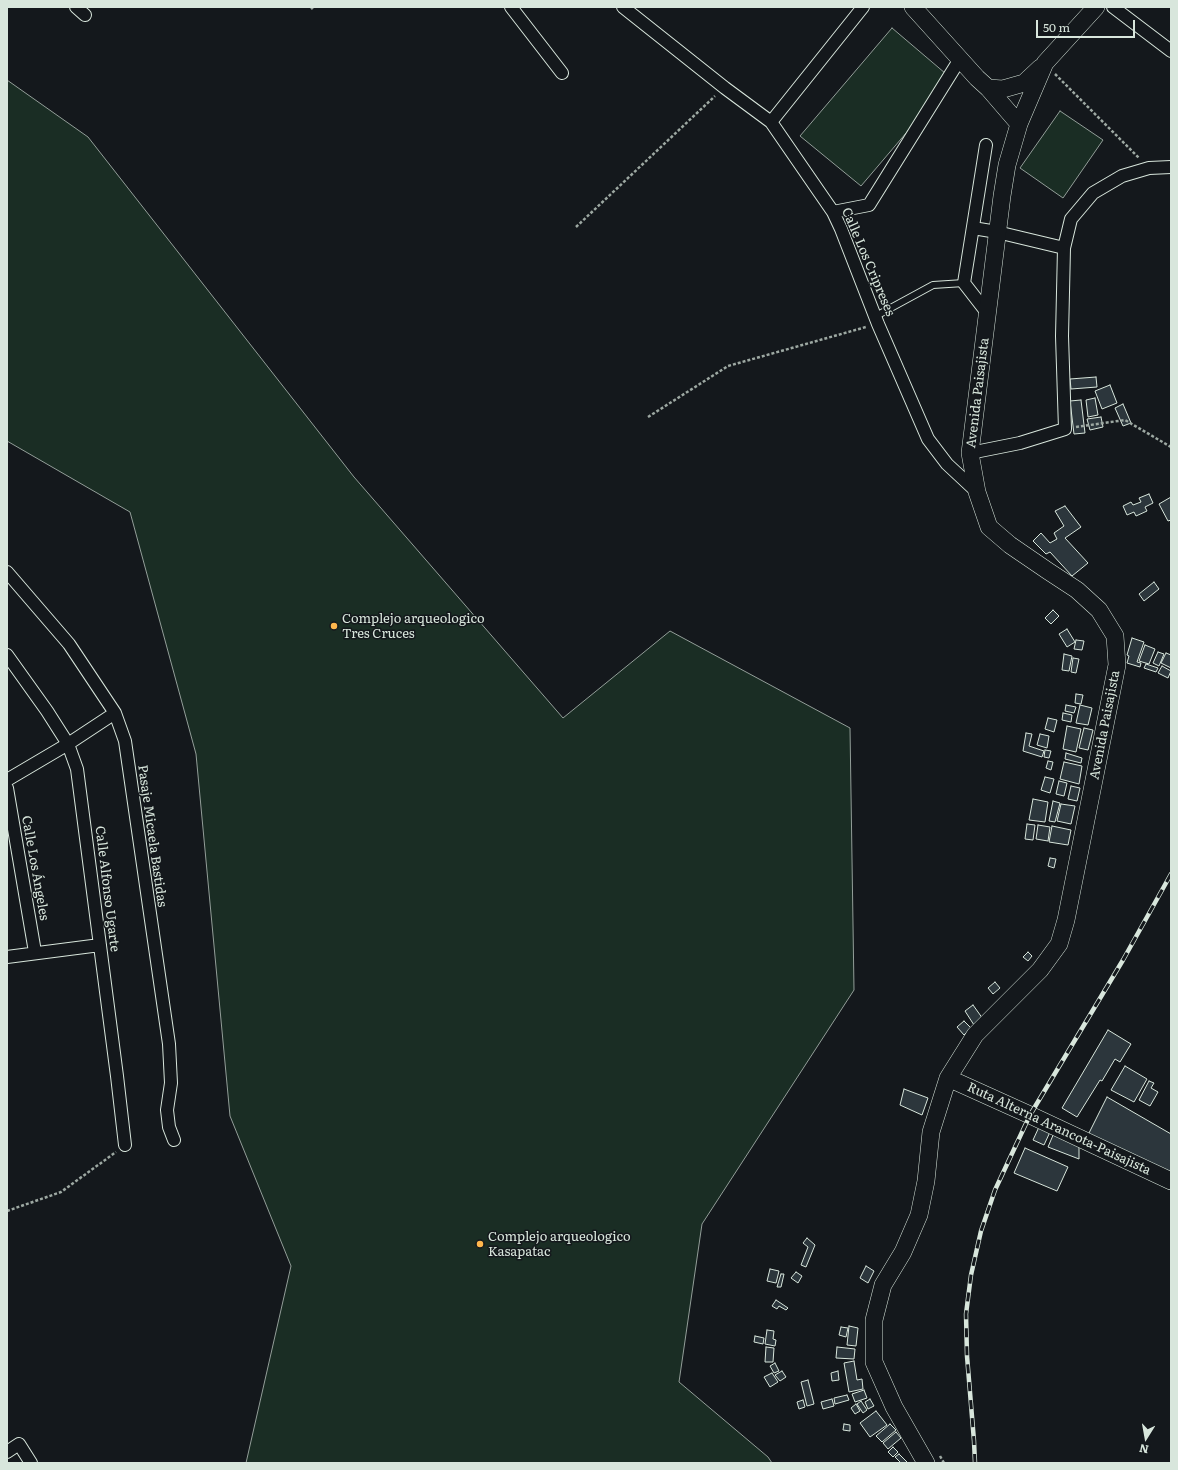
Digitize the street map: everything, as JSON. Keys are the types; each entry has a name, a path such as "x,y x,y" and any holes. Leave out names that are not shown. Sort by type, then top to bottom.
{"main road":[{"path":"913,7 1019,124"},
{"name":"Avenida Paisajista","path":"926,1463 894,1407 874,1362 874,1320 883,1284 903,1252 919,1215 926,1181 931,1132 948,1078 975,1034 1040,970 1059,944 1066,920 1117,665 1115,636 1099,610 1078,590 1048,572 1010,545 989,527 977,492 970,453 997,232 1007,165 1019,124 1045,63 1096,7"},
{"path":"988,88 1003,89 1024,83 1045,63"},
{"name":"Ruta Alterna Arancota-Paisajista","path":"948,1078 1030,1114 1171,1181"}],"street":[{"path":"511,7 562,73"},
{"name":"Calle Los Cripreses","path":"623,7 725,88 771,122 833,212 928,439 947,464 977,492"},
{"path":"771,122 864,7"},
{"path":"1113,7 1171,50"},
{"path":"833,212 869,205 960,59"},
{"path":"986,145 964,283 988,314"},
{"path":"970,453 1020,443 1065,429 1062,336 1064,248 1071,219 1093,193 1122,176 1149,168 1171,167"},
{"path":"973,228 997,232 1064,248"},
{"name":"Pasaje Micaela Bastidas","path":"7,572 69,644 115,713 125,741 169,1044 171,1083 167,1110 169,1126 174,1140"},
{"name":"Calle Alfonso Ugarte","path":"7,655 68,744 77,769 118,1076 125,1146"},
{"path":"7,780 68,744 115,713"},
{"name":"Calle Los Ángeles","path":"7,788 35,952"},
{"path":"7,957 35,952 100,945"},
{"path":"7,1452 19,1444 30,1463"}],"lane":[{"path":"877,320 933,284 964,283"}],"path":[{"path":"1045,63 1149,168"},
{"path":"576,227 725,88"},
{"path":"648,417 728,366 877,320"},
{"path":"1065,429 1125,420 1171,447"},
{"path":"7,1211 61,1192 125,1146"}],"green space":[{"path":"892,28 952,79 861,186 800,136"},
{"path":"7,80 88,137 354,477 563,718 670,631 850,728 854,990 702,1224 679,1382 768,1457 772,1463 246,1463 291,1266 230,1116 196,754 130,512 7,441"},
{"path":"1060,111 1103,140 1063,198 1020,168"}],"building":[{"path":"1096,377 1097,387 1071,389 1070,379"},
{"path":"1110,385 1117,403 1102,409 1095,391"},
{"path":"1095,398 1098,415 1088,417 1086,400"},
{"path":"1081,400 1085,433 1074,434 1070,401"},
{"path":"1123,404 1131,423 1123,426 1115,408"},
{"path":"1101,417 1103,427 1090,430 1087,419"},
{"path":"1149,494 1153,503 1145,507 1147,511 1136,516 1134,512 1127,515 1123,506 1131,502 1133,505 1141,502 1139,498"},
{"path":"1171,497 1171,520 1168,521 1159,504"},
{"path":"1065,506 1081,527 1065,538 1088,563 1072,576 1050,552 1046,554 1033,541 1041,533 1050,543 1057,539 1054,533 1064,526 1055,511"},
{"path":"1154,582 1159,589 1144,601 1139,594"},
{"path":"1053,610 1059,616 1051,624 1045,618"},
{"path":"1067,629 1075,642 1067,647 1059,634"},
{"path":"1132,638 1144,642 1137,662 1141,663 1140,667 1127,663 1129,656 1127,655"},
{"path":"1076,640 1084,641 1082,650 1074,649"},
{"path":"1145,645 1155,649 1149,664 1139,661"},
{"path":"1158,652 1164,654 1159,666 1153,663"},
{"path":"1166,653 1171,655 1171,668 1161,663"},
{"path":"1064,654 1072,656 1069,671 1062,670"},
{"path":"1073,658 1079,659 1076,673 1071,672"},
{"path":"1146,664 1158,668 1156,672 1144,668"},
{"path":"1162,666 1171,671 1168,678 1158,673"},
{"path":"1076,694 1083,695 1081,704 1075,703"},
{"path":"1066,705 1076,707 1074,713 1065,711"},
{"path":"1080,705 1092,708 1088,725 1076,723"},
{"path":"1063,713 1072,715 1071,722 1062,720"},
{"path":"1048,718 1057,720 1054,732 1045,729"},
{"path":"1067,726 1081,729 1076,752 1063,749"},
{"path":"1084,728 1093,730 1088,750 1079,748"},
{"path":"1026,733 1032,734 1029,746 1044,751 1042,757 1023,751"},
{"path":"1040,734 1049,736 1047,748 1037,745"},
{"path":"1045,750 1051,751 1049,758 1044,757"},
{"path":"1066,753 1082,758 1081,763 1065,759"},
{"path":"1048,761 1053,762 1051,770 1046,768"},
{"path":"1064,762 1082,766 1079,784 1060,779"},
{"path":"1045,777 1054,779 1050,793 1041,790"},
{"path":"1059,781 1067,783 1064,796 1056,794"},
{"path":"1071,786 1080,788 1077,801 1068,799"},
{"path":"1033,799 1048,802 1045,822 1029,820"},
{"path":"1053,801 1060,803 1055,822 1049,821"},
{"path":"1061,804 1075,806 1071,824 1057,821"},
{"path":"1027,824 1035,825 1033,840 1025,839"},
{"path":"1038,825 1050,827 1048,841 1036,839"},
{"path":"1052,826 1071,830 1068,845 1049,842"},
{"path":"1050,858 1056,859 1054,868 1048,866"},
{"path":"1028,952 1032,956 1028,961 1023,957"},
{"path":"995,982 1000,988 993,994 988,988"},
{"path":"973,1005 983,1019 974,1025 965,1011"},
{"path":"964,1021 971,1028 964,1035 957,1027"},
{"path":"1108,1030 1131,1044 1120,1062 1115,1059 1077,1117 1062,1108"},
{"path":"1125,1066 1147,1079 1134,1102 1111,1090"},
{"path":"1149,1081 1154,1083 1151,1088 1158,1092 1150,1106 1139,1100"},
{"path":"904,1089 928,1098 922,1115 900,1105"},
{"path":"1107,1097 1171,1134 1171,1172 1088,1135"},
{"path":"1039,1127 1050,1132 1044,1145 1033,1140"},
{"path":"1054,1133 1079,1143 1079,1159 1048,1147"},
{"path":"1025,1148 1068,1167 1057,1191 1014,1173"},
{"path":"807,1238 815,1245 806,1267 801,1265 808,1247 803,1243"},
{"path":"866,1266 874,1271 868,1283 860,1278"},
{"path":"770,1269 779,1271 776,1283 767,1281"},
{"path":"796,1272 802,1276 798,1283 791,1278"},
{"path":"781,1274 784,1274 781,1287 777,1287"},
{"path":"776,1300 788,1308 786,1310 779,1306 777,1309 772,1306"},
{"path":"849,1326 858,1328 856,1346 847,1345"},
{"path":"841,1327 848,1328 846,1337 839,1335"},
{"path":"767,1330 774,1331 773,1339 776,1340 775,1346 765,1344"},
{"path":"755,1336 764,1338 763,1344 754,1342"},
{"path":"766,1347 774,1348 773,1362 765,1362"},
{"path":"837,1347 855,1349 854,1359 836,1358"},
{"path":"854,1361 857,1380 862,1379 863,1389 849,1392 844,1363"},
{"path":"775,1363 779,1371 774,1373 770,1366"},
{"path":"782,1371 786,1377 780,1381 775,1375"},
{"path":"838,1371 839,1380 832,1381 831,1373"},
{"path":"772,1373 778,1382 770,1387 764,1377"},
{"path":"808,1380 814,1404 807,1406 801,1382"},
{"path":"864,1390 867,1398 855,1402 852,1394"},
{"path":"847,1395 849,1400 835,1404 834,1398"},
{"path":"832,1399 834,1406 823,1409 821,1402"},
{"path":"870,1399 874,1406 868,1409 865,1402"},
{"path":"803,1400 805,1407 799,1409 797,1402"},
{"path":"861,1401 867,1410 863,1413 857,1404"},
{"path":"856,1404 860,1411 855,1414 851,1408"},
{"path":"876,1411 887,1425 870,1437 860,1423"},
{"path":"844,1424 850,1425 850,1431 843,1430"},
{"path":"890,1424 896,1430 882,1442 876,1436"},
{"path":"896,1432 901,1438 888,1449 883,1443"},
{"path":"893,1447 898,1452 893,1457 888,1452"},
{"path":"899,1454 908,1463 901,1463 895,1457"}],"railway":[{"path":"975,1463 967,1356 966,1314 971,1275 981,1231 995,1190 1030,1115 1123,960 1171,874"}],"place":[{"name":"Complejo arqueologico Tres Cruces","path":"334,626"},
{"name":"Complejo arqueologico Kasapatac","path":"480,1244"}]}
